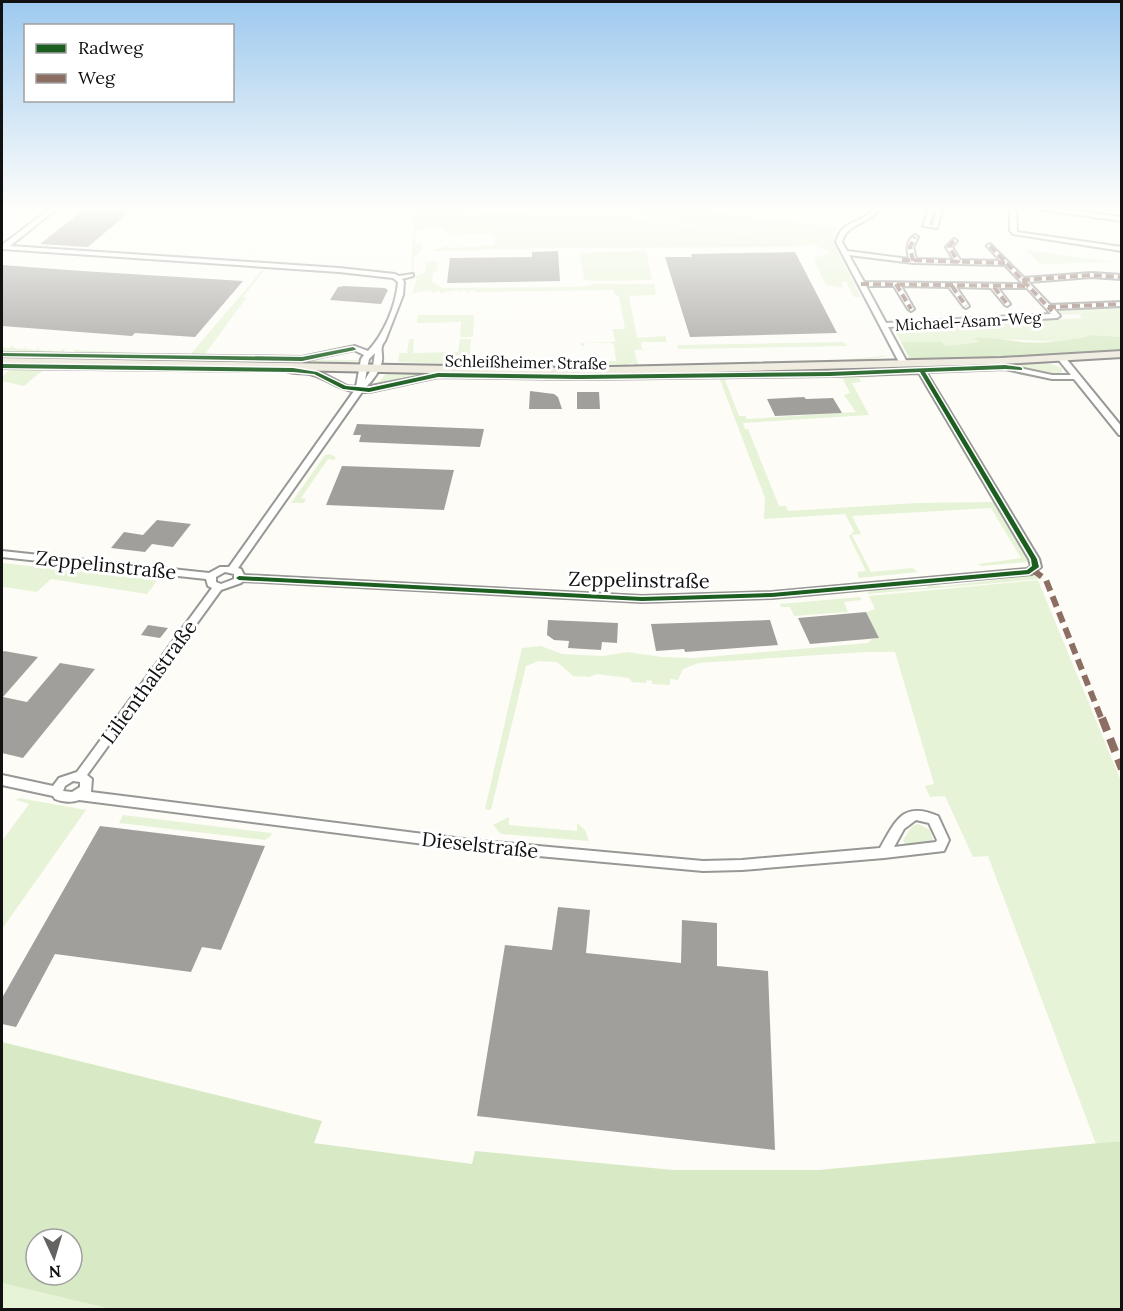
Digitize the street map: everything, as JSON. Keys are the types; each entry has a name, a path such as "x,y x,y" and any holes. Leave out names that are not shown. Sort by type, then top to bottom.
{"main road":[{"name":"Schleißheimer Straße","path":"2,361 568,372 904,364 1122,354"}],"street":[{"path":"312,268 387,274 399,278 411,274"},
{"path":"853,268 904,364"},
{"path":"1010,268 1048,307 1122,304"},
{"path":"1022,280 1091,275 1122,277"},
{"path":"368,354 381,341 400,295 399,278"},
{"path":"861,284 1028,286"},
{"path":"896,284 911,309"},
{"path":"952,286 966,306"},
{"path":"994,287 1007,304"},
{"name":"Michael-Asam-Weg","path":"884,325 1057,316 1048,307"},
{"path":"2,355 303,359 354,348 376,346"},
{"path":"370,367 378,351 376,346"},
{"path":"354,348 368,354"},
{"path":"232,569 359,390 370,381 368,354"},
{"path":"1061,358 1122,433"},
{"name":"Schleißheimer Straße","path":"2,366 293,370 315,373 345,388 359,390 380,388 438,375 572,378 830,374 1005,367 1052,377 1076,377"},
{"name":"Zeppelinstraße","path":"239,578 642,599 772,595 1029,572 1036,567 1034,560 921,369"},
{"name":"Zeppelinstraße","path":"2,554 211,576"},
{"path":"222,569 232,569 238,571 239,578 231,586 218,587 211,584 211,576 222,569"},
{"name":"Lilienthalstraße","path":"80,776 218,587"},
{"path":"2,780 57,792 65,799 79,795 87,786 86,779 80,776 71,777 63,781 57,792"},
{"name":"Dieselstraße","path":"79,795 471,845 703,866 753,864 884,853 931,849 940,847 943,840 934,820 915,815 906,818 897,827 884,853"}],"green space":[{"path":"266,268 243,297 247,297 205,354 214,354 189,356"},
{"path":"425,268 437,268 433,273 432,282 442,288 654,284 656,292 654,295 629,296 637,338 665,336 667,342 641,342 642,349 669,348 634,350 638,365 834,360 887,356 864,360 637,366 633,363 626,365 500,366 398,362 399,353 407,353 409,339 414,339 413,353 458,352 460,339 471,339 470,354 475,354 475,363 583,363 583,359 586,362 616,361 614,345 611,343 584,343 584,346 581,346 581,343 615,342 613,329 625,329 619,296 616,296 613,290 475,292 474,290 466,292 462,290 461,292 457,290 440,293 440,290 432,293 432,290 412,293 417,279 415,276 425,272"},
{"path":"582,268 650,268 652,280 595,281 584,279"},
{"path":"818,268 846,268 861,297 854,297 846,282 841,282 844,288 826,285"},
{"path":"1121,306 1121,337 1092,335 1063,342 975,338 980,342 946,346 942,342 901,342 894,329 1082,318 1079,314 1060,315 1053,309"},
{"path":"418,315 474,315 473,337 460,337 461,322 417,323"},
{"path":"1092,335 1121,337 1122,350 990,359 914,360 909,358 901,342 942,342 946,346 980,342 974,338 980,338 1039,343"},
{"path":"843,342 848,346 678,349 677,345"},
{"path":"13,345 13,348 22,349 28,346 25,349 35,350 40,347 38,350 48,351 52,348 50,351 60,352 65,349 63,352 72,353 75,350 178,355 2,352 2,347 10,348"},
{"path":"2,357 361,360 349,363 2,359"},
{"path":"1045,362 1062,368 1062,372 1049,375 1008,365 984,364"},
{"path":"975,364 921,368 892,367"},
{"path":"12,368 44,369 24,386 2,381 2,376"},
{"path":"782,370 818,372 548,376 439,373 395,383 379,382 388,371"},
{"path":"873,374 877,377 859,378 861,382 852,383 869,415 743,423 745,429 748,429 779,506 786,506 788,511 917,503 994,502 1029,562 980,566 979,564 1021,558 991,508 852,516 861,534 852,535 871,572 912,568 918,572 859,578 857,572 866,571 849,536 854,531 845,514 764,519 765,498 719,377 729,378 725,380 739,416 745,416 747,419 856,412 844,395 850,393 843,379 837,377"},
{"path":"325,455 336,457 334,460 328,459 301,498 306,499 304,503 291,503"},
{"path":"2,563 158,579 147,594 51,579 37,592 4,587 2,590"},
{"path":"1033,575 1040,579 867,594 870,590 927,588 928,585 945,586"},
{"path":"1038,580 1121,781 1121,1141 1096,1144 988,856 973,857 945,796 930,797 925,786 934,784 895,652 699,663 683,669 678,680 670,679 670,685 652,684 652,681 647,680 646,683 632,682 629,678 597,674 589,677 573,676 557,662 539,661 526,666 491,810 485,809 522,648 541,646 562,654 603,656 627,652 662,657 694,658 868,643 872,639 879,638 866,612 875,609 869,596"},
{"path":"860,597 861,600 844,602 848,612 794,616 790,607 781,607 780,604"},
{"path":"19,798 86,810 2,929 2,841 29,804 16,800"},
{"path":"123,815 271,833 272,835 265,840 119,823"},
{"path":"509,817 509,825 577,831 577,823 585,830 589,841 501,834 493,825"},
{"path":"918,824 930,830 933,840 929,844 906,846 903,840 912,826"},
{"path":"2,1042 322,1121 314,1143 472,1164 475,1151 673,1170 819,1170 1121,1141 1121,1309 116,1310 2,1283"},
{"path":"2,1283 116,1309 2,1309"}],"building":[{"path":"2,268 44,268 243,281 195,337 135,333 132,336 2,326"},
{"path":"449,268 559,268 560,281 447,283"},
{"path":"668,268 803,268 837,333 690,337"},
{"path":"338,287 388,290 381,304 330,300"},
{"path":"530,391 554,394 558,397 562,409 529,409"},
{"path":"577,392 599,392 600,409 577,409"},
{"path":"804,397 806,399 833,398 842,413 775,416 767,399"},
{"path":"357,424 484,429 480,447 359,442 361,435 353,435"},
{"path":"342,466 454,470 444,510 326,505"},
{"path":"157,520 191,524 173,547 152,544 145,552 111,548 124,532 143,535"},
{"path":"866,612 879,638 810,644 798,618"},
{"path":"548,620 618,623 617,643 602,642 601,650 568,648 569,641 554,640 547,635"},
{"path":"770,620 778,645 685,652 684,649 656,651 651,624"},
{"path":"148,625 168,628 160,638 141,635"},
{"path":"4,651 38,657 3,697 27,702 60,663 95,669 23,758 2,753 2,653"},
{"path":"100,826 265,846 221,950 202,947 191,972 55,954 16,1027 2,1024 2,998"},
{"path":"558,907 590,910 586,953 681,963 682,920 717,923 717,966 768,971 775,1150 477,1116 505,945 552,950"}],"marked path":[{"path":"1011,268 1052,311"},
{"path":"1022,280 1091,275 1122,277"},
{"path":"861,284 1028,286"},
{"path":"896,284 911,309"},
{"path":"952,286 966,306"},
{"path":"994,287 1007,304"},
{"path":"1048,307 1122,304"},
{"path":"1033,570 1046,580 1122,769"}],"cycle path":[{"path":"2,355 302,359 353,349"},
{"path":"2,366 293,370 315,373 345,388 369,390 438,375 580,377 830,374 1005,367 1020,369"},
{"path":"239,578 642,599 772,595 1029,572 1036,567 1034,559 921,370"}]}
